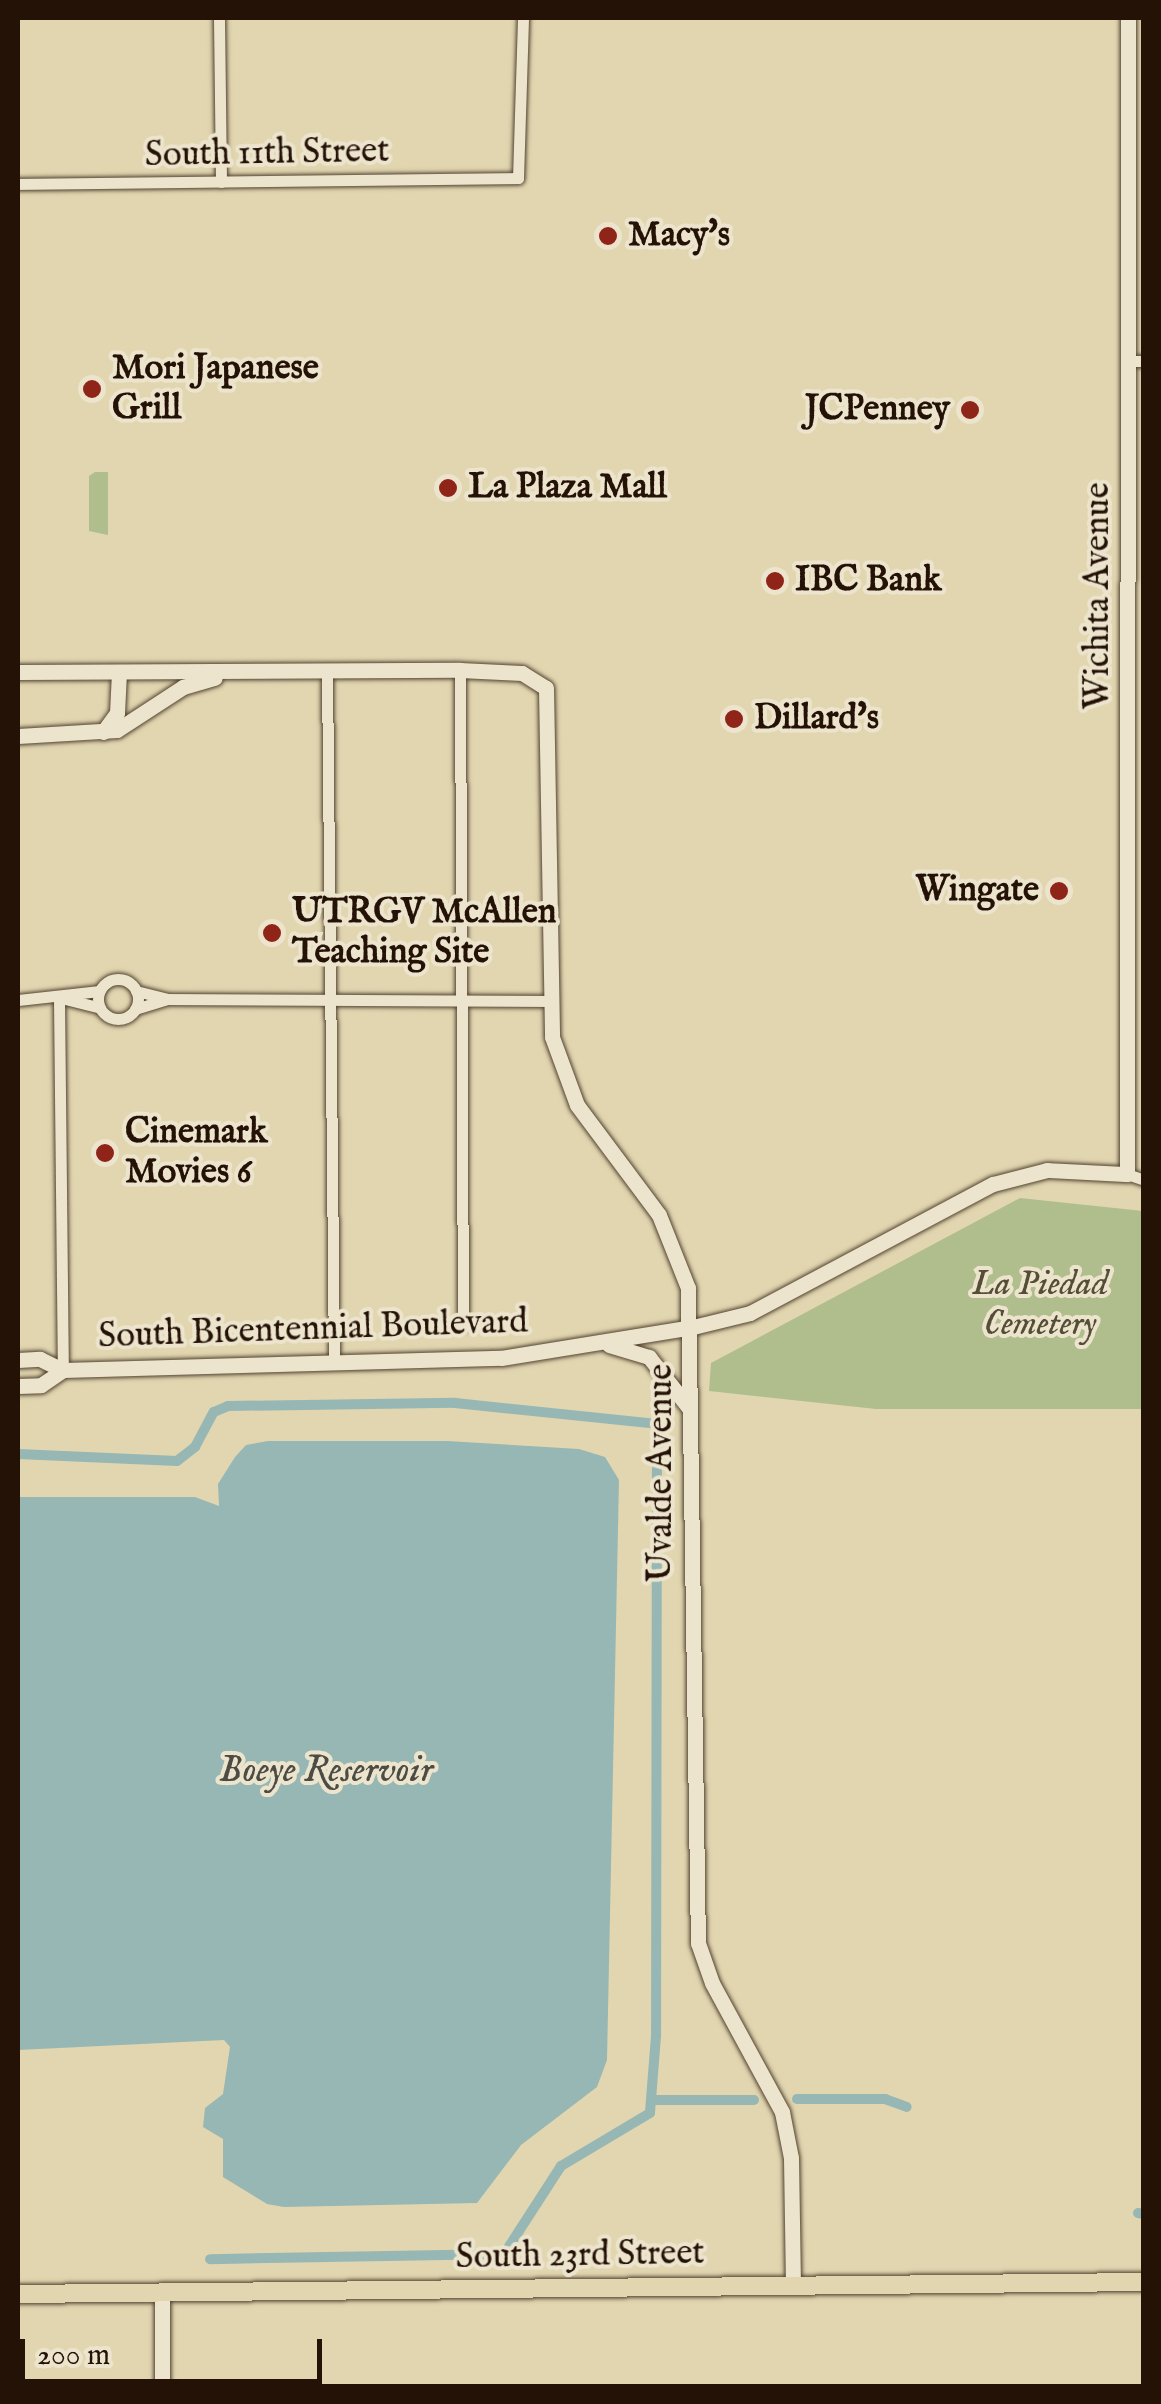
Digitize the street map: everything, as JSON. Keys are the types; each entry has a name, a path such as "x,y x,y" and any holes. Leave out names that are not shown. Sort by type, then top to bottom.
{"main road":[{"name":"South 23rd Street","path":"18,2294 1144,2282"}],"street":[{"path":"219,18 220,182"},
{"name":"South 11th Street","path":"18,184 518,178 524,18"},
{"name":"Wichita Avenue","path":"1128,18 1136,361 1136,1177"},
{"path":"18,672 460,670 463,1324"},
{"name":"Uvalde Avenue","path":"460,670 522,672 540,680 550,703 549,1001 567,1083 602,1144 660,1214 683,1269 693,1328 698,1943 712,1983 782,2112 792,2158 793,2286"},
{"path":"101,734 118,714 119,672"},
{"path":"18,736 101,734 134,724 183,688 248,672"},
{"path":"328,672 334,997 334,1360"},
{"path":"18,1000 62,999 100,991 118,979 136,991 167,999 549,1001"},
{"path":"100,991 100,1008"},
{"path":"135,1009 136,991"},
{"path":"62,999 100,1008 117,1019 167,999"},
{"path":"62,999 63,1370"},
{"name":"South Bicentennial Boulevard","path":"18,1360 40,1359 63,1370 500,1358 693,1328 750,1313 994,1184 1047,1170 1136,1177"},
{"path":"595,1343 649,1357 682,1392 691,1414"},
{"name":"South Bicentennial Boulevard","path":"18,1386 41,1384 63,1370"},
{"path":"162,2293 162,2386"}],"green space":[{"path":"108,472 108,535 89,531 89,476"},
{"name":"La Piedad Cemetery","path":"1020,1198 1143,1211 1143,1409 876,1409 709,1391 711,1363"}],"water":[{"name":"Boeye Reservoir","path":"268,1441 447,1441 579,1449 605,1457 619,1480 607,2060 597,2087 521,2145 477,2203 284,2207 267,2204 223,2177 223,2139 203,2127 205,2108 223,2094 230,2047 224,2040 18,2050 18,1497 195,1497 219,1506 218,1484 235,1457 246,1445"}],"waterway":[{"path":"18,1454 177,1461 195,1447 214,1412 228,1406 455,1403 657,1424 656,2036 650,2113 561,2166 504,2254 210,2259"},
{"path":"797,2099 885,2099 907,2107"},
{"path":"656,2100 754,2100"},
{"path":"1138,2213 1144,2214"}],"place":[{"name":"Macy's","path":"608,236"},
{"name":"Mori Japanese Grill","path":"92,389"},
{"name":"JCPenney","path":"970,410"},
{"name":"La Plaza Mall","path":"448,488"},
{"name":"IBC Bank","path":"775,581"},
{"name":"Dillard's","path":"734,719"},
{"name":"Wingate","path":"1059,891"},
{"name":"UTRGV McAllen Teaching Site","path":"272,933"},
{"name":"Cinemark Movies 6","path":"105,1153"}]}
